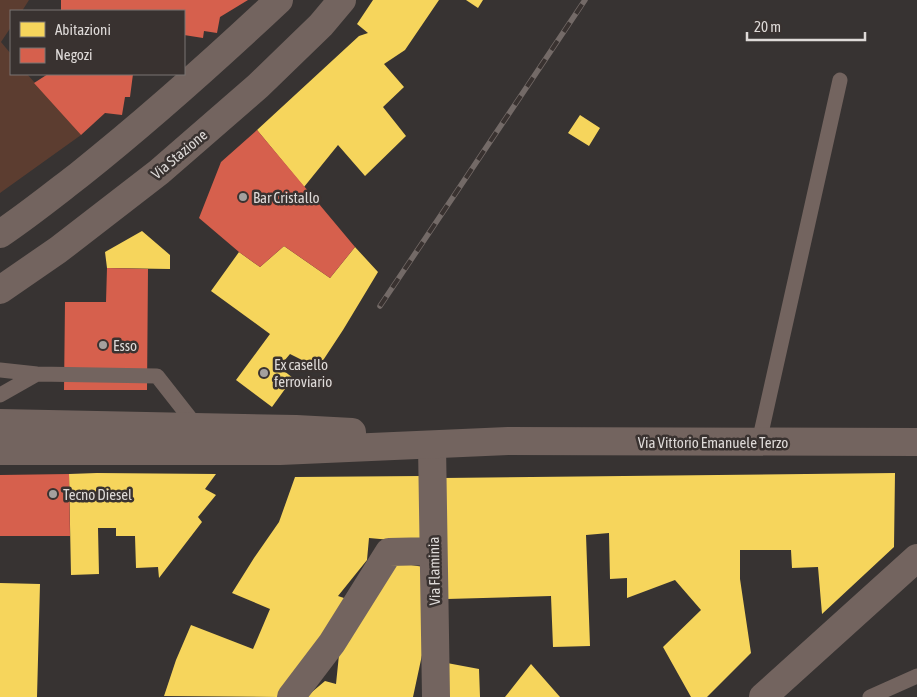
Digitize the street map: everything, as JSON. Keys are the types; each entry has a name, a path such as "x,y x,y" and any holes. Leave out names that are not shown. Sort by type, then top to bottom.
{"street":[{"path":"0,234 20,221 118,144 224,51 278,0"},
{"name":"Via Stazione","path":"0,290 58,250 159,172 258,86 321,25 342,0"},
{"path":"0,423 296,429 508,442"},
{"path":"0,451 280,451 508,442"},
{"name":"Via Vittorio Emanuele Terzo","path":"508,442 917,442"},
{"name":"Via Flaminia","path":"432,444 436,697"},
{"path":"291,697 332,643 389,552 433,551"},
{"path":"763,697 917,558"}],"lane":[{"path":"759,442 840,80"},
{"path":"0,370 36,374 157,376 197,427"},
{"path":"0,395 36,374"},
{"path":"870,697 917,676"}],"shaded area":[{"path":"0,0 29,0 23,10 10,10 10,28 1,42 10,53 10,75 28,75 81,135 0,193"}],"building: Abitazioni":[{"path":"373,0 439,0 405,50 384,64 404,87 383,107 406,136 365,176 338,145 304,187 257,130 359,36 368,33 357,24"},
{"path":"466,0 483,0 478,8"},
{"path":"580,115 600,128 589,146 568,133"},
{"path":"142,231 170,255 170,269 107,268 105,252"},
{"path":"284,246 330,278 355,247 378,272 318,368 290,354 279,367 293,378 272,407 236,380 270,334 211,291 239,252 260,267"},
{"path":"895,473 894,547 822,614 818,567 792,568 791,550 740,550 740,579 751,653 707,697 691,697 663,647 701,610 675,580 627,598 627,578 610,579 609,533 586,535 590,646 553,647 551,596 447,599 443,478"},
{"path":"69,474 216,474 205,489 216,495 198,517 202,522 159,578 158,567 136,568 135,536 116,536 116,528 98,528 99,574 71,575"},
{"path":"421,476 421,540 369,538 367,560 338,596 347,599 279,697 164,696 176,660 191,625 253,649 270,609 232,593 279,522 295,477"},
{"path":"392,562 424,567 425,641 413,697 306,697 325,681 336,684 340,645"},
{"path":"0,583 40,584 37,697 0,697"},
{"path":"447,663 479,669 480,697 447,697"},
{"path":"531,664 560,697 505,697"}],"building: Negozi":[{"path":"61,0 248,0 220,17 217,33 204,31 203,38 185,35 185,10 61,10"},
{"path":"46,75 133,75 130,97 125,97 122,115 105,113 81,135 34,83"},
{"path":"257,130 355,247 330,278 284,246 260,267 199,218 221,162"},
{"path":"107,268 148,269 147,390 64,390 65,302 106,302"},
{"path":"69,474 70,536 0,536 0,475"}],"railway":[{"path":"380,306 585,0"}],"place":[{"name":"Bar Cristallo","path":"243,197"},
{"name":"Esso","path":"103,345"},
{"name":"Ex casello ferroviario","path":"264,373"},
{"name":"Tecno Diesel","path":"53,494"}]}
